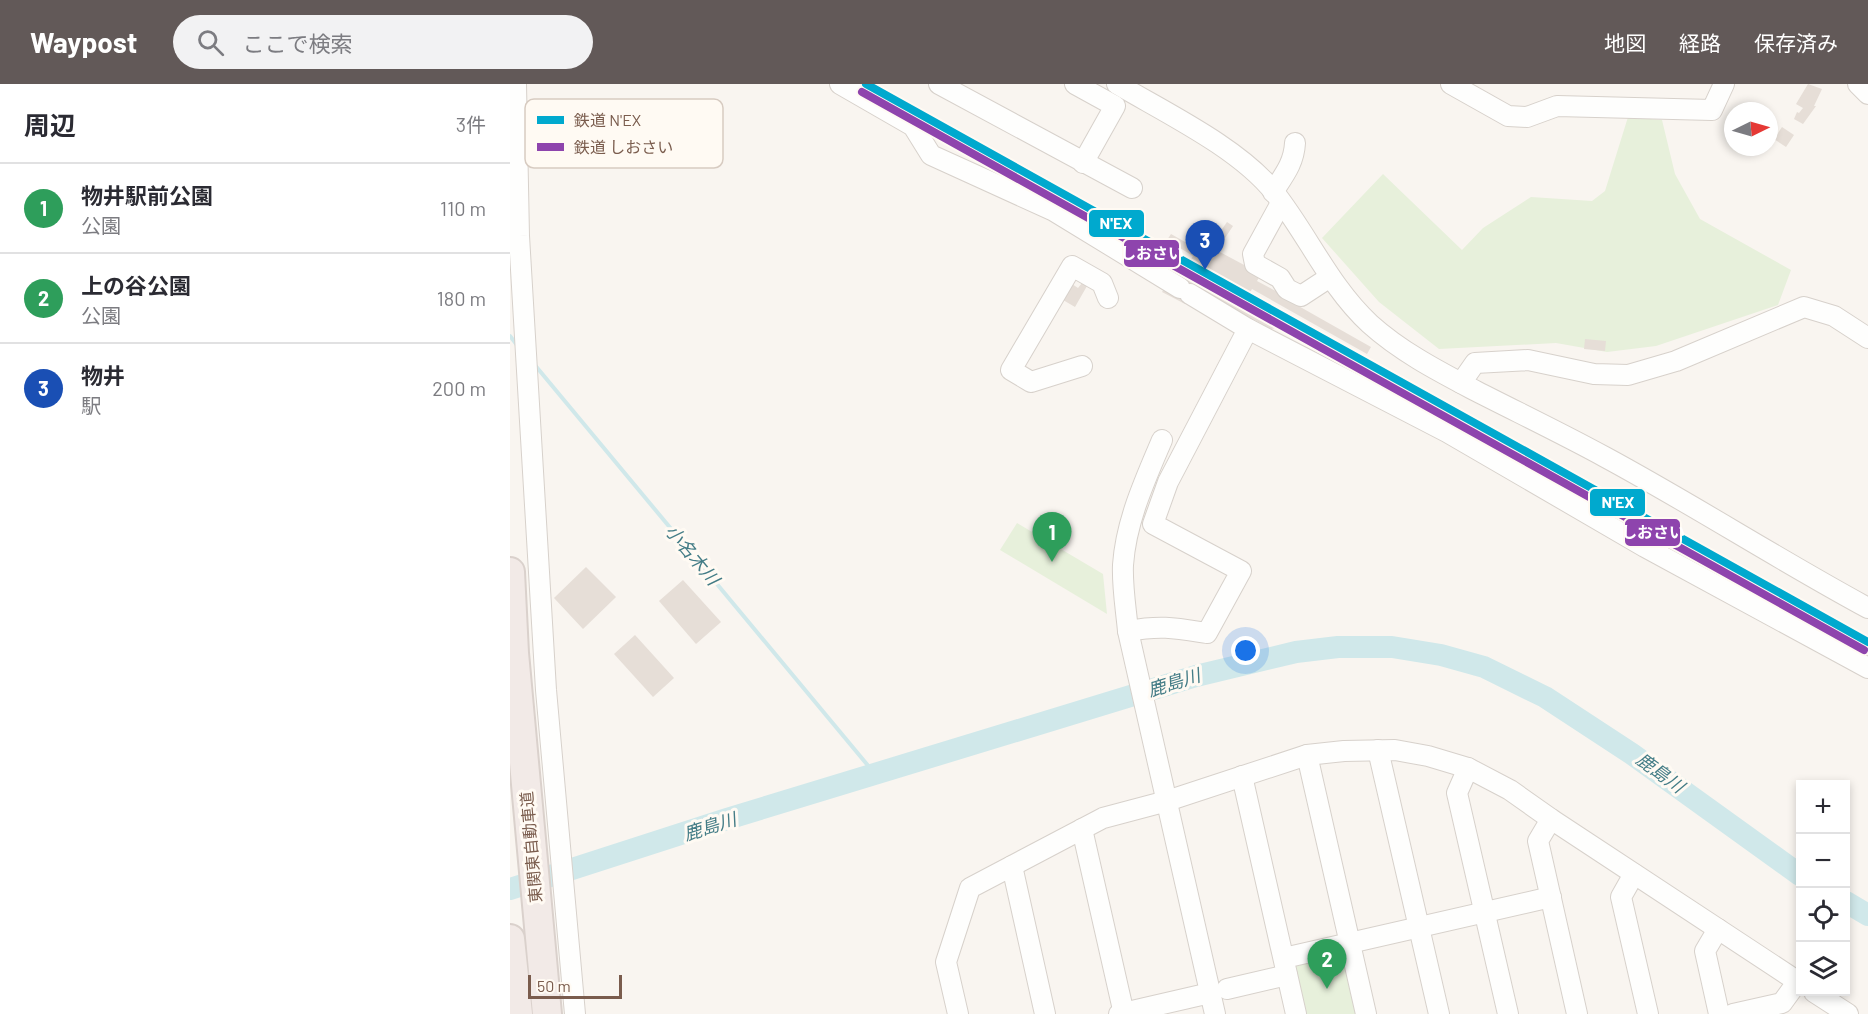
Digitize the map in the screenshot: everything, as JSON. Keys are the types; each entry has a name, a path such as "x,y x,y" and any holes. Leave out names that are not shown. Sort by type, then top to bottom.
{"highway":[{"name":"東関東自動車道","path":"510,572 515,665 547,1014"},
{"path":"510,939 518,1014"}],"street":[{"path":"516,84 519,236 546,690 575,1014"},
{"path":"840,84 913,126 931,155 1054,211 1248,329 1447,432 1645,547 1868,668"},
{"path":"939,84 1132,188"},
{"path":"1074,84 1116,106 1083,163"},
{"path":"1117,84 1215,142 1248,166 1277,197 1330,277 1370,324 1415,357 1605,457 1868,608"},
{"path":"1451,84 1508,116 1527,117 1557,106 1712,110 1724,84"},
{"path":"1858,84 1868,94"},
{"path":"1295,143 1295,156 1253,254 1255,264 1280,278 1287,289 1301,296 1330,277"},
{"path":"1082,366 1031,382 1011,370 1072,266 1102,283 1108,298"},
{"path":"1461,383 1475,363 1528,360 1594,374 1628,375 1676,361 1804,307 1834,316 1868,338"},
{"path":"1128,631 1167,626 1207,633 1241,571 1153,524 1168,482 1248,329"},
{"path":"1162,440 1136,503 1128,533 1123,566 1128,631 1167,801 1219,991 1215,1014"},
{"path":"1378,750 1438,1014"},
{"path":"958,1014 946,962 969,888 1103,818 1167,801 1308,755 1378,750 1428,756 1468,768 1510,790 1796,980"},
{"path":"1308,755 1366,1014"},
{"path":"1468,768 1457,793 1508,1014"},
{"path":"1242,776 1296,1014"},
{"path":"1551,819 1538,841 1577,1014"},
{"path":"1082,829 1123,1014 1219,991 1350,943 1551,897"},
{"path":"1012,866 1045,1014"},
{"path":"1634,874 1621,897 1648,1014"},
{"path":"1718,929 1705,951 1719,1014"},
{"path":"1733,1014 1782,1003 1796,992"},
{"path":"1821,996 1848,1014"}],"green space":[{"path":"1628,117 1662,120 1675,174 1700,219 1791,270 1778,305 1656,346 1607,352 1556,343 1439,349 1379,302 1322,238 1383,174 1462,250 1483,228 1531,197 1592,201 1605,191"},
{"path":"1017,523 1103,574 1107,614 1000,550"},
{"path":"1345,953 1359,1014 1306,1014 1295,965"}],"building":[{"path":"1808,84 1822,89 1814,106 1816,106 1803,124 1794,119 1797,112 1799,113 1803,108 1796,104"},
{"path":"1782,127 1794,135 1786,147 1778,142 1778,133"},
{"path":"1227,222 1233,226 1214,257 1218,251 1261,274 1257,281 1371,347 1367,354 1252,289 1247,298 1363,364 1359,370 1281,327 1271,329 1207,294 1192,290 1185,304 1162,292 1165,287 1177,293 1186,278 1182,275 1184,273 1158,258 1163,251 1187,265 1193,256 1167,240 1171,234 1201,251 1191,244 1194,239 1203,246 1208,239 1213,242"},
{"path":"1082,283 1087,286 1075,307 1063,300 1072,284 1078,288"},
{"path":"1585,339 1606,341 1605,351 1584,349"},
{"path":"586,567 616,597 583,629 554,598"},
{"path":"683,580 721,622 696,644 659,601"},
{"path":"635,635 674,678 653,697 614,654"}],"waterway":[{"name":"小名木川","path":"510,336 517,345"},
{"name":"小名木川","path":"534,364 875,774"},
{"name":"鹿島川","path":"510,889 727,819 1196,676 1296,652 1338,647 1392,647 1441,655 1484,667 1545,697 1632,754 1796,872"},
{"name":"鹿島川","path":"1850,904 1868,915"}],"rail line":[{"name":"N'EX","path":"866,84 1868,642"},
{"name":"しおさい","path":"862,92 1864,650"}],"place":[{"name":"物井","path":"1205,270"},
{"name":"物井駅前公園","path":"1052,562"},
{"name":"上の谷公園","path":"1327,989"}]}
